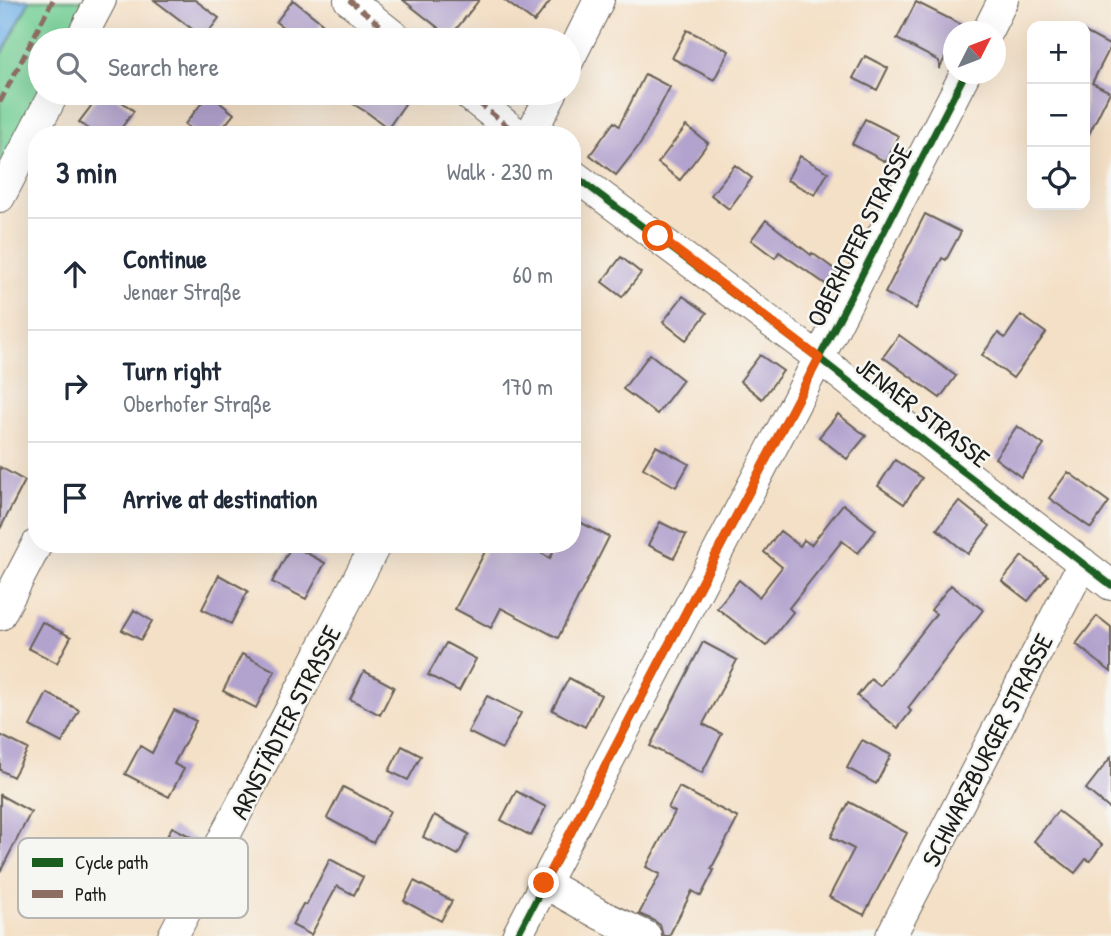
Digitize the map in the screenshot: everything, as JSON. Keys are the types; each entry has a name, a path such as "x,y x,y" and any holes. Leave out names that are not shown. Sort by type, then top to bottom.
{"street":[{"path":"86,28 101,0"},
{"path":"349,0 384,28"},
{"path":"581,36 599,0"},
{"path":"992,21 1003,0"},
{"name":"OBERHOFER STRASSE","path":"517,936 960,84"},
{"path":"37,126 48,105"},
{"path":"481,105 508,126"},
{"path":"535,126 546,105"},
{"path":"0,197 28,143"},
{"name":"JENAER STRASSE","path":"581,181 819,358 1111,585"},
{"path":"0,615 32,553"},
{"name":"ARNSTÄDTER STRASSE","path":"224,838 371,553"},
{"name":"SCHWARZBURGER STRASSE","path":"891,936 1083,564"},
{"path":"544,883 601,915 646,936"},
{"name":"ARNSTÄDTER STRASSE","path":"173,936 182,918"}],"green space":[{"path":"30,0 90,0 75,28 28,28 28,105 34,105 0,174 0,58"}],"water":[{"path":"0,0 30,0 0,58"}],"building":[{"path":"154,0 195,0 219,18 212,28 191,28"},
{"path":"293,0 322,23 318,28 284,28 276,22"},
{"path":"403,0 479,0 457,28 439,28"},
{"path":"504,0 551,0 534,22"},
{"path":"916,2 954,21 943,21 943,62 939,69 939,61 897,39"},
{"path":"687,30 729,51 714,80 672,58"},
{"path":"1090,35 1111,46 1092,83 1110,92 1090,132"},
{"path":"865,56 888,68 877,90 853,78"},
{"path":"645,74 670,87 641,143 616,175 590,155 614,122 619,126"},
{"path":"92,105 126,105 134,111 123,126 84,126 79,122"},
{"path":"200,105 223,105 234,114 224,126 185,124"},
{"path":"355,105 404,105 389,126 385,126"},
{"path":"865,119 899,136 886,162 852,144"},
{"path":"686,126 708,143 680,180 658,163"},
{"path":"800,156 828,172 815,195 787,180"},
{"path":"735,165 752,178 729,209 711,195"},
{"path":"925,214 961,232 946,260 942,258 916,309 885,293"},
{"path":"766,220 811,255 812,253 837,271 827,285 779,252 775,258 751,240"},
{"path":"621,257 641,273 622,297 602,282"},
{"path":"683,296 707,313 686,340 663,322"},
{"path":"1021,315 1046,333 1013,378 982,355 998,333 1005,338"},
{"path":"899,335 956,376 940,398 883,357"},
{"path":"650,354 683,380 657,414 623,389"},
{"path":"760,355 783,371 762,399 740,381"},
{"path":"838,414 866,436 847,459 819,437"},
{"path":"1017,426 1044,445 1021,477 995,458"},
{"path":"656,446 689,464 676,487 643,468"},
{"path":"895,460 922,478 904,504 878,486"},
{"path":"0,467 25,481 0,529"},
{"path":"1068,472 1109,502 1091,528 1049,498"},
{"path":"959,501 990,526 968,554 937,529"},
{"path":"843,504 876,530 858,553 842,541 789,608 793,612 766,646 717,608 739,580 759,597 782,567 764,552 780,531 800,546 804,540 811,545"},
{"path":"660,522 686,535 674,558 648,545"},
{"path":"581,523 609,537 558,638 501,608 491,628 455,609 484,553 541,553 550,558 552,553 581,553"},
{"path":"288,553 307,553 325,563 306,599 272,582"},
{"path":"1022,556 1048,576 1028,601 1002,581"},
{"path":"219,575 248,591 231,624 202,609"},
{"path":"951,585 983,610 908,708 911,711 898,728 857,696 871,679 880,686 936,614 931,610"},
{"path":"134,610 152,621 141,640 122,630"},
{"path":"1097,616 1111,627 1111,672 1076,644"},
{"path":"42,622 71,637 57,663 28,648"},
{"path":"703,642 737,660 703,724 722,734 702,773 650,746"},
{"path":"446,643 476,659 459,691 428,675"},
{"path":"242,654 275,671 256,708 223,691"},
{"path":"364,671 394,687 380,715 350,699"},
{"path":"569,678 601,695 585,727 552,710"},
{"path":"47,693 79,710 62,743 30,726"},
{"path":"487,696 521,713 502,749 468,732"},
{"path":"174,710 196,721 174,764 184,769 169,797 125,774 140,746 152,753"},
{"path":"0,735 28,749 13,777 0,770"},
{"path":"862,740 891,755 876,784 847,768"},
{"path":"402,746 421,756 408,780 389,771"},
{"path":"1111,757 1111,810 1086,789"},
{"path":"343,787 390,811 373,843 327,818"},
{"path":"679,787 738,818 711,869 714,870 701,896 692,891 669,936 663,936 660,925 639,914 660,874 646,867 675,812 668,808"},
{"path":"516,791 546,807 531,836 501,820"},
{"path":"0,795 31,812 0,872"},
{"path":"849,802 907,833 864,915 829,897 854,849 831,837"},
{"path":"1058,811 1102,845 1090,861 1086,859 1075,873 1034,841"},
{"path":"434,815 469,834 458,855 423,837"},
{"path":"172,827 193,838 166,838"},
{"path":"330,859 363,877 354,895 337,886 311,935 292,925 303,904 306,905"},
{"path":"414,881 452,901 441,921 404,901"}],"marked path":[{"path":"38,28 53,0"},
{"path":"349,0 384,28"},
{"path":"0,102 28,48"},
{"path":"481,105 508,126"}],"cycle path":[{"path":"517,936 960,84"},
{"path":"581,181 819,358 1111,585"}],"route":[{"path":"544,883 819,358 658,236"}]}
